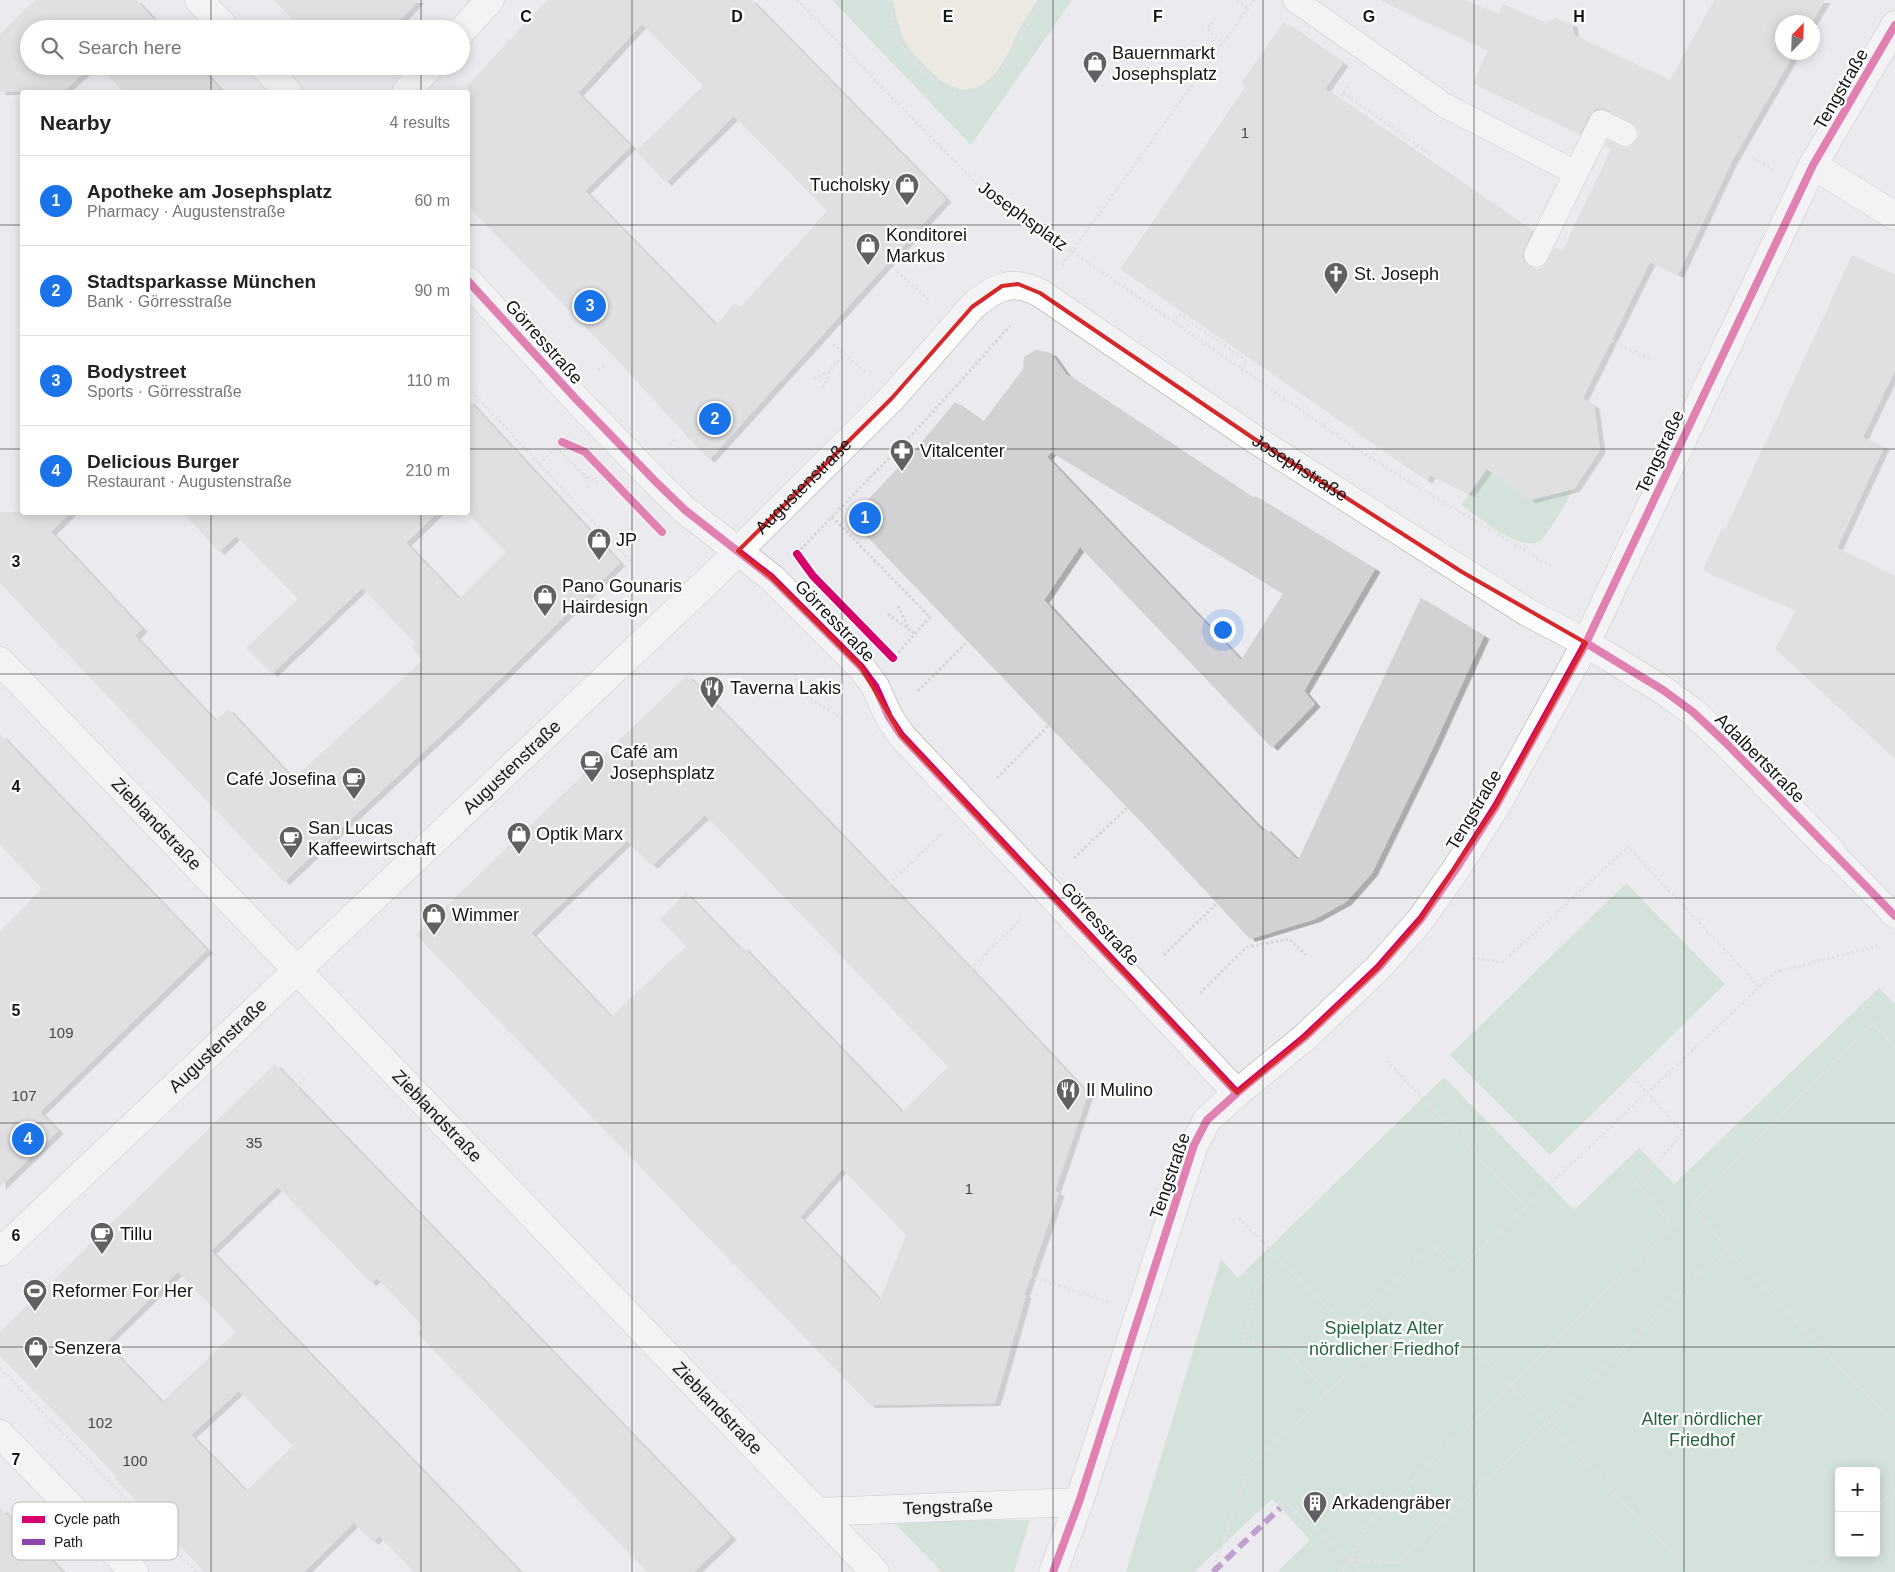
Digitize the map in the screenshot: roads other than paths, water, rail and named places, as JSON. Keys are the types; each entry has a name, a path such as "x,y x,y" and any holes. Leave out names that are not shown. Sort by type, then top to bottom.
{"street":[{"path":"199,0 218,20"},
{"path":"470,22 490,0"},
{"name":"Tengstraße","path":"1053,1572 1079,1502 1194,1145 1207,1120 1305,1037 1378,968 1420,919 1456,869 1496,806 1586,643 1814,165 1895,25"},
{"path":"271,75 286,90"},
{"path":"408,90 422,75"},
{"path":"1814,165 1895,216"},
{"name":"Görresstraße","path":"470,283 580,403 684,510 772,578 861,667 876,686 889,717 907,741 1237,1093"},
{"name":"Josephstraße","path":"1018,284 1040,293 1253,438 1462,572 1527,612 1586,643"},
{"name":"Augustenstraße","path":"0,1252 738,551 892,398 972,307 985,295 1002,286 1018,284"},
{"name":"Adalbertstraße","path":"1586,643 1663,690 1693,712 1726,743 1831,851"},
{"name":"Zieblandstraße","path":"0,661 875,1572"},
{"path":"0,1434 66,1502"},
{"name":"Tengstraße","path":"817,1512 1079,1502"},
{"path":"122,1560 134,1572"}],"lane":[{"path":"1295,0 1444,105 1576,173"},
{"path":"1536,255 1601,122 1625,134"},
{"name":"Adalbertstraße","path":"1831,851 1895,916"}],"place":[{"name":"Bauernmarkt Josephsplatz","path":"1095,84"},
{"name":"Tucholsky","path":"907,206"},
{"name":"Konditorei Markus","path":"868,266"},
{"name":"St. Joseph","path":"1336,295"},
{"name":"Bodystreet","path":"590,306"},
{"name":"Stadtsparkasse München","path":"715,419"},
{"name":"Vitalcenter","path":"902,472"},
{"name":"Apotheke am Josephsplatz","path":"865,518"},
{"name":"JP","path":"599,561"},
{"name":"Pano Gounaris Hairdesign","path":"545,617"},
{"name":"Taverna Lakis","path":"712,709"},
{"name":"Café am Josephsplatz","path":"592,783"},
{"name":"Café Josefina","path":"354,800"},
{"name":"Optik Marx","path":"519,855"},
{"name":"San Lucas Kaffeewirtschaft","path":"291,859"},
{"name":"Wimmer","path":"434,936"},
{"name":"Il Mulino","path":"1068,1111"},
{"name":"Delicious Burger","path":"28,1139"},
{"name":"Tillu","path":"102,1255"},
{"name":"Reformer For Her","path":"35,1312"},
{"name":"Senzera","path":"36,1369"},
{"name":"Arkadengräber","path":"1315,1524"}],"park label":[{"name":"Spielplatz Alter nördlicher Friedhof","path":"1384,1338"},
{"name":"Alter nördlicher Friedhof","path":"1702,1429"}]}
